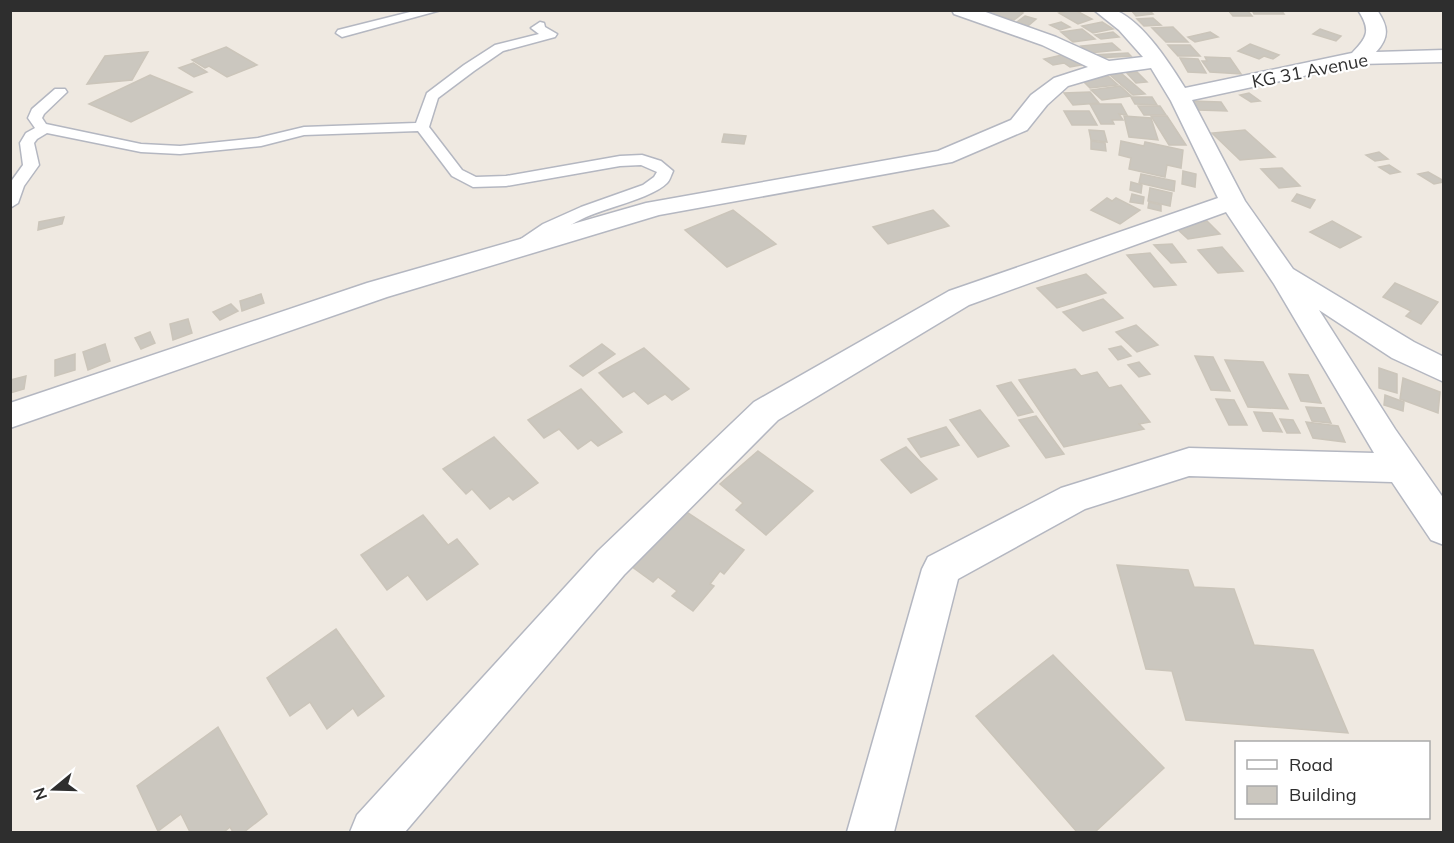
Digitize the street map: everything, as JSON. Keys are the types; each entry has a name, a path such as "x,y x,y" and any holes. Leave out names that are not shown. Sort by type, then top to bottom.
{"street":[{"path":"961,10 1049,41 1106,68"},
{"path":"1103,10 1128,26 1156,61 1178,96 1233,201 1281,273 1401,468 1443,529"},
{"path":"1359,58 1375,41 1376,23 1367,10"},
{"name":"KG 31 Avenue","path":"1178,96 1359,58 1443,56"},
{"path":"10,416 377,290 655,208 944,157 1019,125 1039,100 1061,81 1106,68 1156,61"},
{"path":"374,832 611,563 766,411 959,298 1233,201"},
{"path":"1281,273 1403,350 1443,371"},
{"path":"871,832 941,569 1074,498 1189,462 1401,468"}],"lane":[{"path":"342,33 435,10"},
{"path":"422,127 432,96 499,48 551,34 537,28 540,26"},
{"path":"60,92 37,111 35,118 37,123 46,128 141,148 180,150 261,142 273,137 304,131 422,127"},
{"path":"422,127 457,173 472,182 506,181 631,160 657,164 665,171 661,180 649,188 587,210 549,228 515,249"},
{"path":"10,203 16,186 31,165 27,143 31,136 46,128"}],"building":[{"path":"992,10 1016,10 1023,13 1014,20 990,13"},
{"path":"1075,10 1092,19 1078,24 1059,13"},
{"path":"1131,10 1149,10 1153,14 1136,16"},
{"path":"1228,10 1247,10 1252,16 1233,16"},
{"path":"1252,10 1281,10 1284,14 1254,14"},
{"path":"1025,16 1036,19 1028,26 1017,22"},
{"path":"1153,18 1161,25 1144,26 1137,19"},
{"path":"1061,22 1070,27 1060,30 1050,25"},
{"path":"1102,22 1113,29 1093,33 1082,26"},
{"path":"1173,27 1188,42 1166,42 1152,28"},
{"path":"1082,29 1095,39 1073,42 1061,32"},
{"path":"1320,29 1341,36 1336,41 1313,34"},
{"path":"1113,32 1119,37 1101,39 1095,35"},
{"path":"1210,32 1218,37 1195,42 1188,37"},
{"path":"1112,43 1120,50 1089,53 1081,46"},
{"path":"1250,44 1279,55 1273,59 1264,56 1259,59 1238,51"},
{"path":"1168,45 1190,45 1200,56 1178,56"},
{"path":"226,47 257,65 227,77 209,66 205,68 192,60"},
{"path":"148,52 132,80 87,84 105,56"},
{"path":"1128,53 1131,56 1096,58 1093,55"},
{"path":"1066,54 1081,65 1070,67 1064,63 1053,65 1044,59"},
{"path":"1205,57 1230,58 1241,74 1210,72 1202,61 1207,61"},
{"path":"1180,58 1198,59 1206,73 1188,72"},
{"path":"193,63 207,72 194,77 179,68"},
{"path":"1126,72 1137,72 1147,82 1136,83"},
{"path":"1121,73 1145,94 1133,95 1109,74"},
{"path":"150,75 192,92 131,122 89,104"},
{"path":"1108,76 1118,85 1090,88 1081,79"},
{"path":"1120,86 1131,96 1102,100 1091,90"},
{"path":"1090,92 1099,103 1073,105 1064,93"},
{"path":"1249,93 1260,101 1251,102 1240,95"},
{"path":"1131,97 1152,97 1157,105 1135,104"},
{"path":"1192,101 1221,102 1227,111 1198,110"},
{"path":"1090,104 1121,104 1127,115 1119,114 1123,120 1112,120 1114,124 1101,124"},
{"path":"1138,106 1160,106 1166,115 1144,115"},
{"path":"1064,111 1089,111 1097,125 1072,125"},
{"path":"1124,116 1151,118 1158,140 1129,137"},
{"path":"1151,116 1167,116 1186,145 1169,145"},
{"path":"1089,130 1104,131 1107,142 1091,140"},
{"path":"1245,130 1275,157 1240,160 1212,133"},
{"path":"724,134 746,136 744,144 722,142"},
{"path":"1091,141 1105,143 1106,151 1091,149"},
{"path":"1121,141 1144,146 1145,142 1183,150 1181,168 1167,165 1165,177 1129,169 1131,158 1119,155"},
{"path":"1379,152 1388,159 1375,161 1366,155"},
{"path":"1389,165 1400,172 1390,174 1379,167"},
{"path":"1282,168 1300,186 1279,188 1261,169"},
{"path":"1183,171 1196,174 1195,187 1182,184"},
{"path":"1428,172 1444,182 1434,184 1418,174"},
{"path":"1141,174 1175,181 1174,191 1139,183"},
{"path":"1131,182 1142,185 1141,193 1130,190"},
{"path":"1150,188 1172,193 1170,206 1148,201"},
{"path":"1132,194 1144,197 1143,204 1130,202"},
{"path":"1297,194 1315,200 1310,208 1292,201"},
{"path":"1107,198 1112,201 1116,198 1140,210 1120,224 1091,210"},
{"path":"1149,202 1161,205 1161,211 1148,208"},
{"path":"733,210 776,244 727,267 685,230"},
{"path":"933,210 949,226 888,244 873,227"},
{"path":"64,217 62,224 38,230 39,222"},
{"path":"1207,221 1220,234 1188,239 1175,227"},
{"path":"1332,221 1361,237 1340,248 1310,232"},
{"path":"1172,244 1186,262 1171,263 1154,245"},
{"path":"1222,247 1243,271 1218,273 1198,250"},
{"path":"1150,253 1176,285 1154,287 1127,255"},
{"path":"1086,274 1106,293 1057,308 1037,288"},
{"path":"1395,283 1438,302 1421,324 1406,316 1411,311 1383,297"},
{"path":"261,294 264,303 242,311 240,301"},
{"path":"1103,299 1123,318 1083,331 1063,312"},
{"path":"231,304 238,311 220,320 213,312"},
{"path":"188,319 192,333 173,340 170,324"},
{"path":"1136,325 1158,345 1137,352 1116,332"},
{"path":"150,332 155,343 141,349 135,338"},
{"path":"105,344 110,361 88,370 83,352"},
{"path":"602,344 615,354 583,376 570,366"},
{"path":"1121,346 1131,356 1118,360 1109,349"},
{"path":"644,348 689,389 672,400 665,394 648,404 634,391 623,397 599,373"},
{"path":"75,354 75,370 55,376 55,360"},
{"path":"1195,356 1213,357 1230,391 1211,390"},
{"path":"1225,360 1263,362 1288,409 1248,407"},
{"path":"1139,362 1150,374 1139,377 1128,365"},
{"path":"1379,368 1397,374 1397,393 1379,388"},
{"path":"1075,369 1081,376 1097,372 1109,388 1121,385 1150,422 1139,424 1144,429 1064,447 1019,380"},
{"path":"1289,374 1308,375 1321,403 1301,401"},
{"path":"26,376 24,389 10,393 10,380"},
{"path":"1403,378 1440,392 1438,413 1400,399"},
{"path":"1011,382 1033,412 1018,416 997,386"},
{"path":"581,389 622,432 598,446 591,440 578,449 559,429 544,438 528,420"},
{"path":"1385,395 1404,402 1403,411 1384,405"},
{"path":"1216,399 1234,400 1247,425 1229,425"},
{"path":"1306,407 1324,408 1331,423 1312,421"},
{"path":"980,410 1009,446 978,457 950,420"},
{"path":"1254,412 1272,413 1282,432 1263,431"},
{"path":"1036,416 1064,454 1046,458 1019,420"},
{"path":"1280,419 1293,420 1300,433 1287,433"},
{"path":"1306,422 1338,426 1345,442 1313,438"},
{"path":"946,427 959,445 921,457 908,439"},
{"path":"494,437 538,483 513,500 509,496 490,509 472,489 466,494 443,469"},
{"path":"906,447 937,479 911,493 881,460"},
{"path":"758,451 813,491 766,535 736,510 743,503 720,484"},
{"path":"676,505 744,550 724,574 720,571 710,584 714,586 693,611 672,596 677,591 658,577 653,582 631,566"},
{"path":"423,515 448,545 457,539 478,564 427,600 408,575 387,590 361,555"},
{"path":"1117,565 1188,570 1194,587 1234,589 1254,645 1313,650 1348,733 1186,720 1172,671 1146,669"},
{"path":"336,629 384,696 358,716 353,708 327,729 310,702 290,716 267,678"},
{"path":"1053,655 1164,768 1095,832 1077,832 976,716"},
{"path":"218,727 267,814 244,832 233,832 230,827 224,832 190,832 181,814 158,831 137,786"}]}
